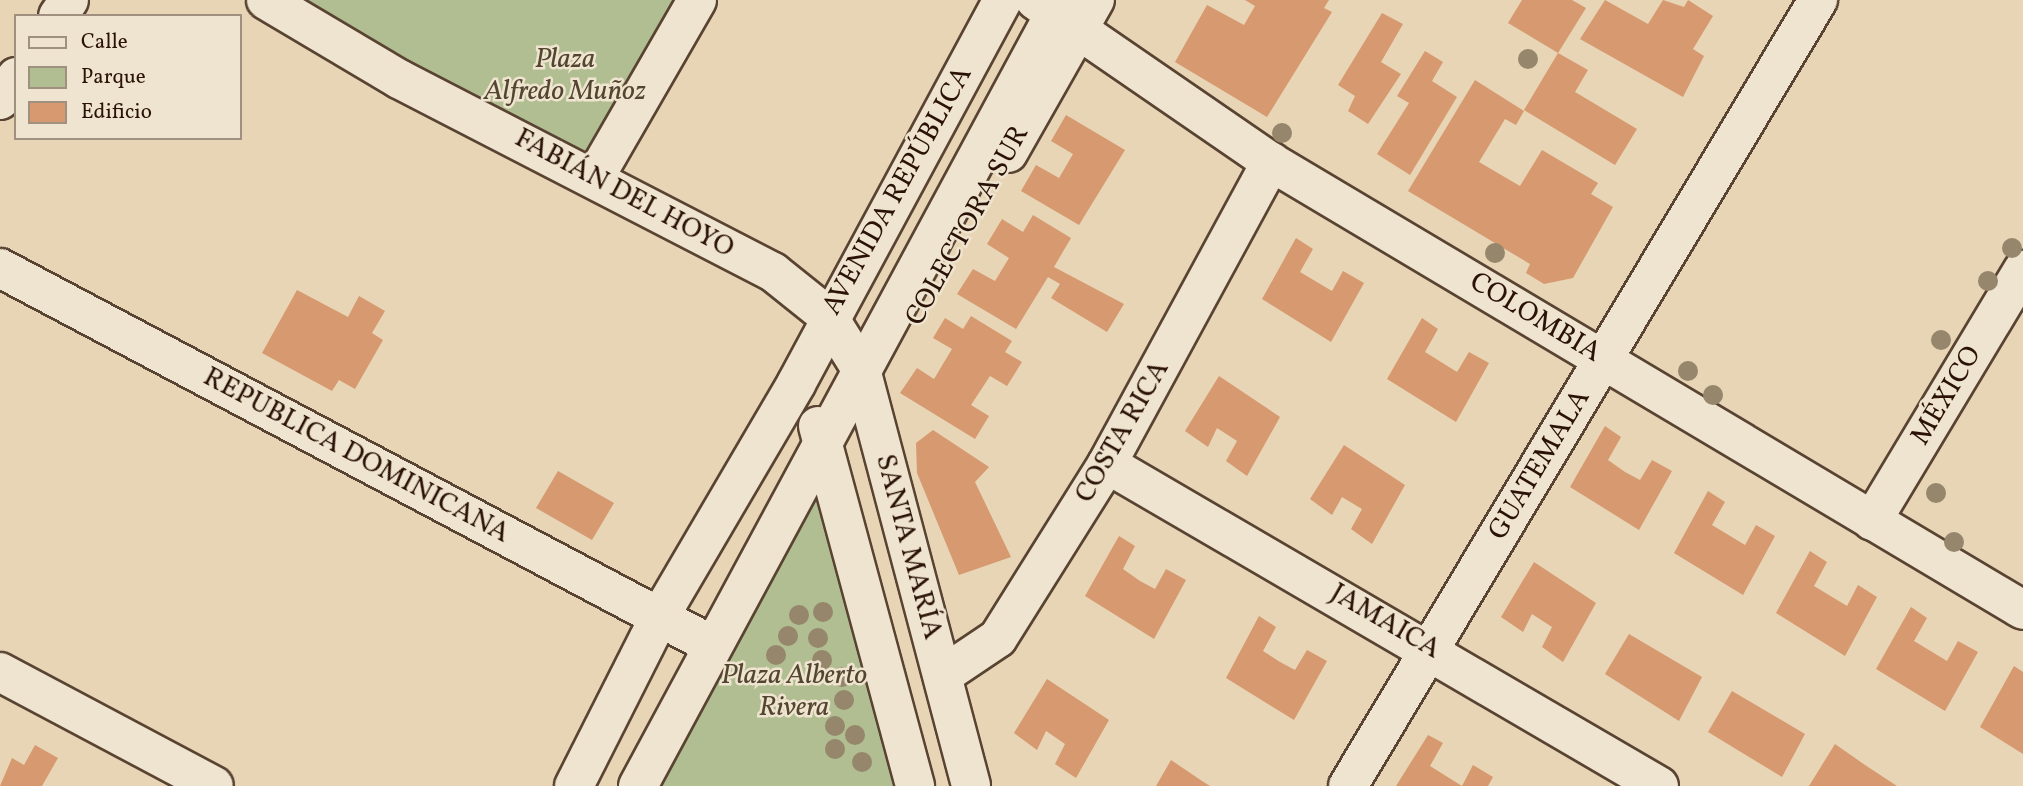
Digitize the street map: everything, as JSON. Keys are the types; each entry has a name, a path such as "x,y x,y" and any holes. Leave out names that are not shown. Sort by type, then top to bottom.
{"street":[{"name":"FABIÁN DEL HOYO","path":"266,0 399,79 596,177 773,272 828,316"},
{"path":"596,177 697,0"},
{"name":"AVENIDA REPÚBLICA","path":"575,786 660,616 796,384 828,316 1003,0"},
{"name":"GUATEMALA","path":"1348,786 1818,0"},
{"name":"AVENIDA REPÚBLICA","path":"638,786 861,369 1065,10"},
{"name":"COLOMBIA","path":"1065,10 1271,162 2023,610"},
{"name":"COLECTORA SUR","path":"884,463 881,392 894,359 1065,10"},
{"path":"0,100 14,80"},
{"name":"COSTA RICA","path":"943,675 998,638 1107,464 1271,162"},
{"name":"REPUBLICA DOMINICANA","path":"0,268 712,645"},
{"name":"MÉXICO","path":"1872,521 2023,270"},
{"name":"SANTA MARÍA","path":"828,316 861,369 972,785"},
{"name":"SANTA MARÍA","path":"796,384 824,438 915,786"},
{"name":"JAMAICA","path":"1107,464 1431,648 1659,786"},
{"path":"0,672 214,786"}],"green space":[{"name":"Plaza Alfredo Muñoz","path":"266,0 697,0 595,176"},
{"name":"Plaza Alberto Rivera","path":"824,438 915,786 638,786"}],"building":[{"path":"1245,0 1329,0 1324,8 1332,12 1267,117 1175,62 1207,5 1244,25 1255,6"},
{"path":"1522,0 1572,0 1586,8 1558,53 1508,23"},
{"path":"1605,0 1648,24 1663,0 1684,7 1688,0 1713,16 1693,49 1704,56 1683,97 1580,39"},
{"path":"1382,13 1403,24 1381,62 1401,74 1368,124 1348,111 1355,96 1338,85"},
{"path":"1425,51 1443,62 1432,81 1457,97 1410,175 1377,154 1409,103 1397,96"},
{"path":"1558,53 1588,70 1575,92 1637,129 1615,165 1524,110"},
{"path":"1475,80 1524,111 1516,125 1505,119 1479,162 1520,186 1542,150 1598,183 1591,194 1613,207 1573,278 1544,284 1526,273 1530,264 1408,191"},
{"path":"1066,115 1125,150 1079,225 1021,191 1036,165 1059,178 1073,154 1051,141"},
{"path":"1033,215 1071,238 1054,267 1124,304 1107,332 1051,298 1060,284 1048,277 1016,329 957,294 973,269 995,281 1009,258 987,244 1002,219 1023,232"},
{"path":"1296,238 1313,249 1300,272 1332,291 1343,271 1364,283 1331,342 1262,299"},
{"path":"297,290 348,317 359,296 385,311 372,333 383,340 355,389 339,380 332,391 262,353"},
{"path":"971,316 1012,341 1005,352 1022,362 1007,386 990,376 971,405 989,416 975,439 900,393 917,368 934,379 952,349 933,338 945,318 963,329"},
{"path":"1422,318 1438,329 1425,352 1457,372 1469,352 1489,363 1456,422 1387,379"},
{"path":"1219,376 1280,417 1247,476 1226,461 1237,441 1217,428 1208,447 1185,431"},
{"path":"1605,426 1621,437 1608,460 1625,472 1640,480 1652,460 1672,471 1639,530 1570,487"},
{"path":"933,430 989,467 975,482 1011,557 959,575 917,473 916,443"},
{"path":"1344,445 1405,485 1372,544 1351,529 1362,509 1342,497 1332,515 1310,499"},
{"path":"558,471 614,503 592,540 536,508"},
{"path":"1708,491 1725,502 1712,525 1745,545 1756,525 1775,536 1743,595 1674,553"},
{"path":"1119,536 1135,546 1123,569 1140,581 1155,589 1166,569 1186,580 1154,639 1085,596"},
{"path":"1810,551 1827,562 1814,586 1847,606 1858,585 1877,597 1845,656 1776,613"},
{"path":"1534,562 1596,603 1563,662 1542,647 1552,627 1532,614 1523,632 1501,617"},
{"path":"1911,607 1927,618 1914,641 1947,661 1958,641 1978,652 1945,711 1876,669"},
{"path":"1259,616 1276,627 1263,651 1295,670 1307,650 1327,661 1294,720 1226,678"},
{"path":"1629,634 1702,677 1679,721 1605,674"},
{"path":"2014,666 2023,672 2023,754 1980,727"},
{"path":"1047,679 1109,720 1076,778 1055,764 1065,744 1046,731 1037,750 1014,733"},
{"path":"1732,691 1805,734 1782,777 1708,732"},
{"path":"1428,735 1443,743 1430,766 1462,786 1396,786"},
{"path":"1835,744 1865,765 1897,786 1809,786"},
{"path":"35,745 58,758 42,786 0,786 12,758 24,765"},
{"path":"1171,760 1202,781 1210,786 1156,786"},
{"path":"1473,765 1493,777 1488,786 1462,786"}]}
